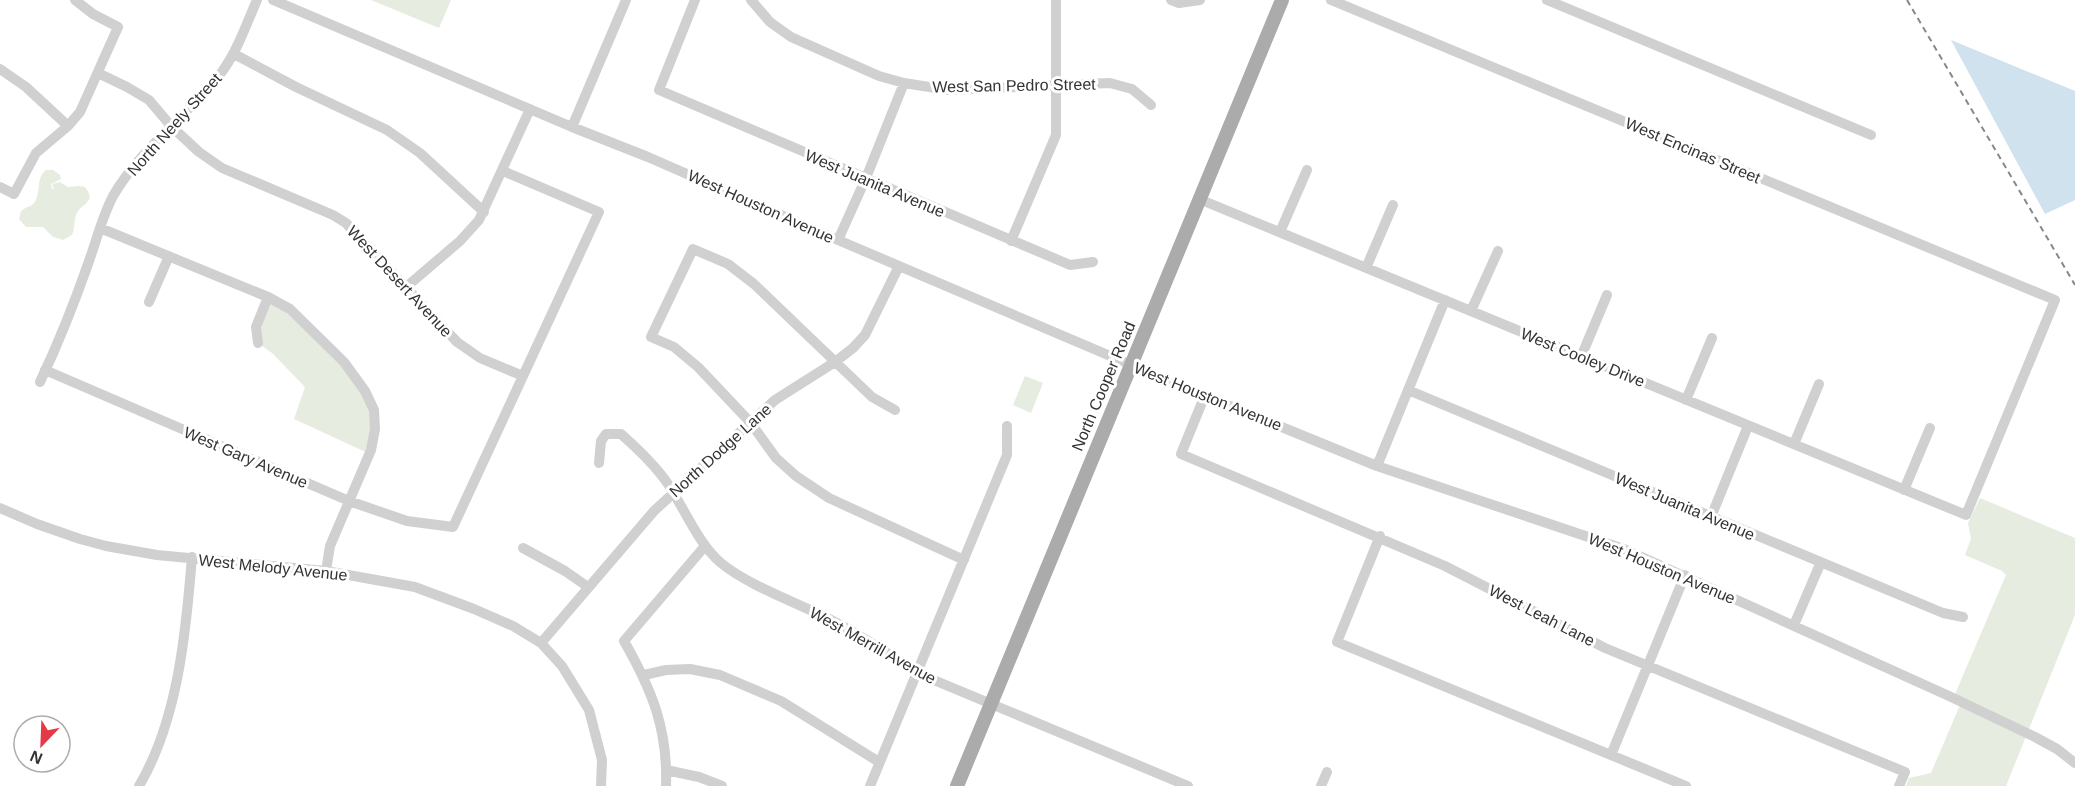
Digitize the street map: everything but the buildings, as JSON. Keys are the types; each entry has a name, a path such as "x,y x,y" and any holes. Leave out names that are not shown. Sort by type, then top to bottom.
{"main road":[{"name":"North Cooper Road","path":"957,786 1282,0"}],"street":[{"path":"0,187 14,194 36,153 68,126 80,112 118,27 93,14 75,0"},
{"name":"North Neely Street","path":"40,382 112,198 128,172 211,84 234,54 256,0"},
{"name":"West Houston Avenue","path":"273,0 1377,466 1606,543 1685,575 2035,737 2075,763"},
{"path":"572,127 626,0"},
{"name":"West Juanita Avenue","path":"695,0 659,90 1070,266 1093,262"},
{"name":"West San Pedro Street","path":"751,0 770,22 791,37 879,76 904,83 948,90 1110,83 1132,89 1151,105"},
{"path":"1011,242 1056,135 1056,0"},
{"path":"1171,0 1179,3 1200,0"},
{"name":"West Encinas Street","path":"1331,0 2055,300 1966,515"},
{"path":"1548,0 1871,135"},
{"path":"234,54 296,87 387,129 420,153 484,212"},
{"path":"0,69 26,87 68,126"},
{"name":"West Desert Avenue","path":"98,73 149,100 171,126 199,152 222,168 325,212 345,223 359,235 405,288 457,342 480,358 523,376"},
{"path":"838,240 904,83"},
{"path":"405,288 460,242 484,212 530,109"},
{"path":"1280,232 1307,170"},
{"path":"503,171 599,212 523,376"},
{"name":"West Cooley Drive","path":"1200,199 1966,515"},
{"path":"1366,268 1393,205"},
{"path":"100,228 268,297 290,309 344,362 365,391 374,410 375,429 371,450 330,546 326,571"},
{"path":"895,410 872,397 754,284 728,264 693,249 651,337 674,347 698,367 750,422 776,458 796,477 829,498 964,560"},
{"path":"1471,311 1498,251"},
{"path":"149,302 169,256"},
{"name":"North Dodge Lane","path":"541,643 673,492 775,400 853,348 865,335 899,266"},
{"path":"1581,357 1607,295"},
{"path":"258,343 256,327 268,297"},
{"path":"1377,466 1445,300"},
{"path":"1686,400 1712,338"},
{"name":"West Gary Avenue","path":"45,370 350,501 407,521 453,527 523,376"},
{"path":"1794,444 1819,384"},
{"name":"West Juanita Avenue","path":"1408,390 1943,613 1963,617"},
{"name":"West Leah Lane","path":"1206,395 1181,454 1445,566 1605,648 1905,772 1899,786"},
{"path":"870,786 1007,454 1007,426"},
{"path":"1711,517 1748,426"},
{"path":"1904,490 1930,428"},
{"name":"West Merrill Avenue","path":"599,463 602,441 606,434 621,434 649,460 673,492 705,546 720,562 741,577 834,621 916,671 1188,786"},
{"name":"West Melody Avenue","path":"0,508 80,539 157,555 326,571 415,587 513,626 541,643 561,666 589,710 602,760 601,786"},
{"path":"1380,537 1337,642 1686,786"},
{"path":"666,786 658,712 644,675 624,641 705,546"},
{"path":"523,548 565,571 588,587"},
{"path":"140,786 154,755 181,662 192,557"},
{"path":"1794,625 1821,562"},
{"path":"1611,755 1685,575"},
{"path":"644,675 666,670 690,669 720,675 781,701 879,762"},
{"path":"666,770 699,777 722,786"},
{"path":"1321,786 1327,772"},
{"path":"1655,786 1659,775"}],"shaded area":[{"path":"371,0 451,0 439,28"},
{"path":"46,170 53,170 60,175 61,179 51,184 52,189 54,189 52,184 60,182 68,187 85,187 90,196 76,215 72,235 63,240 53,237 43,227 26,227 19,219 21,211 33,204 36,199 41,177"},
{"path":"268,297 344,362 374,410 370,454 294,419 305,387 272,353 258,343"},
{"path":"1025,376 1043,383 1031,413 1013,405"},
{"path":"1980,498 2075,538 2075,615 2006,786 1906,786 1909,778 1931,773 1963,698 1955,694 2006,575 2002,571 1965,555 1971,539 1968,523"}],"water":[{"path":"1951,40 2075,91 2075,200 2045,214"}],"railway":[{"path":"1907,0 2075,285"}]}
